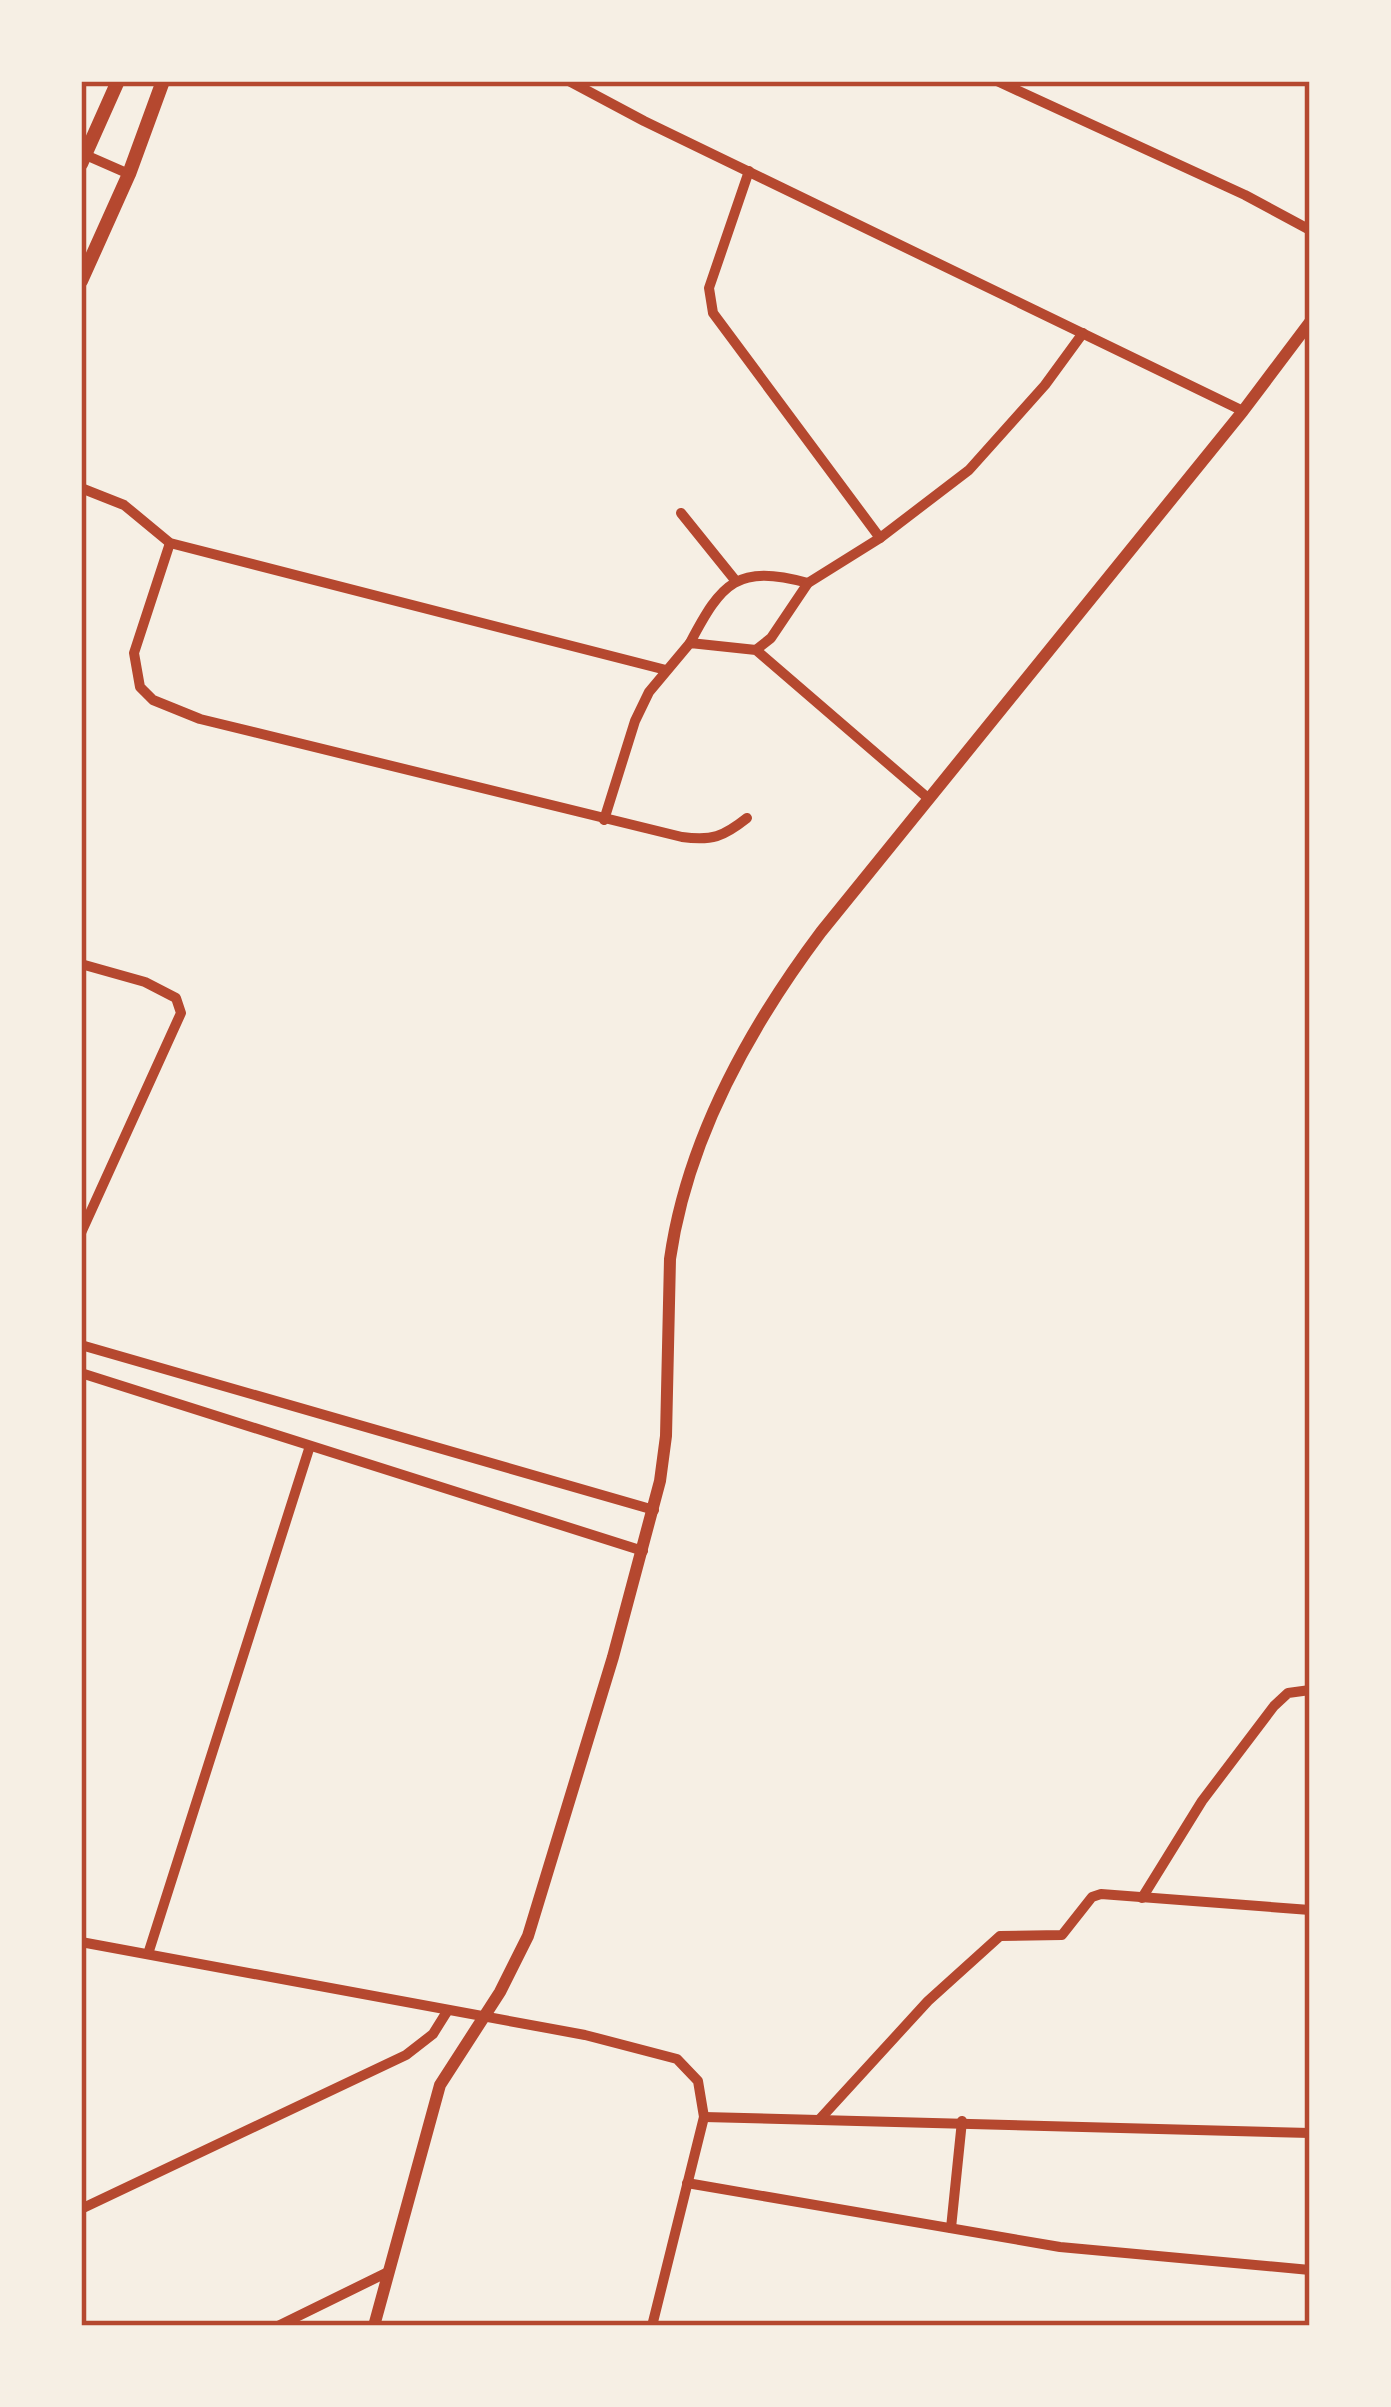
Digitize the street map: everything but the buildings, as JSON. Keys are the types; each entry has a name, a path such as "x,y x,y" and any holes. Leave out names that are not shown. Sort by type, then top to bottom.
{"main road":[{"path":"82,157 118,81"},
{"path":"81,281 129,174 163,81"}],"street":[{"path":"569,81 1243,412"},
{"path":"997,81 1245,195 1310,230"},
{"path":"82,157 129,174"},
{"path":"748,171 709,288 713,313 880,538"},
{"path":"374,2326 440,2085 528,1936 643,1551 666,1436 670,1259 695,1155 745,1048 821,932 1243,412 1310,322"},
{"path":"756,650 782,624 808,583 880,538 970,470 1045,385 1083,333"},
{"path":"81,488 124,505 170,543 666,670"},
{"path":"682,513 735,580"},
{"path":"170,543 134,652 136,678 153,700 200,719 604,820 710,841 747,818"},
{"path":"604,820 649,692 690,643 710,605 735,580 768,574 808,583"},
{"path":"690,643 756,650 929,799"},
{"path":"81,964 161,990 176,998 181,1013 81,1233"},
{"path":"81,1345 654,1510"},
{"path":"81,1373 643,1551"},
{"path":"148,1954 309,1448"},
{"path":"1142,1898 1202,1802 1274,1706 1288,1693 1310,1690"},
{"path":"819,2120 928,2001 992,1940 1009,1934 1062,1935 1092,1898 1101,1894 1310,1910"},
{"path":"81,1942 664,2053 688,2068 698,2081 704,2117 652,2326"},
{"path":"81,2209 406,2055 433,2034 448,2010"},
{"path":"704,2117 1310,2133"},
{"path":"951,2228 962,2121"},
{"path":"687,2183 1060,2247 1310,2270"},
{"path":"278,2326 388,2272"}]}
